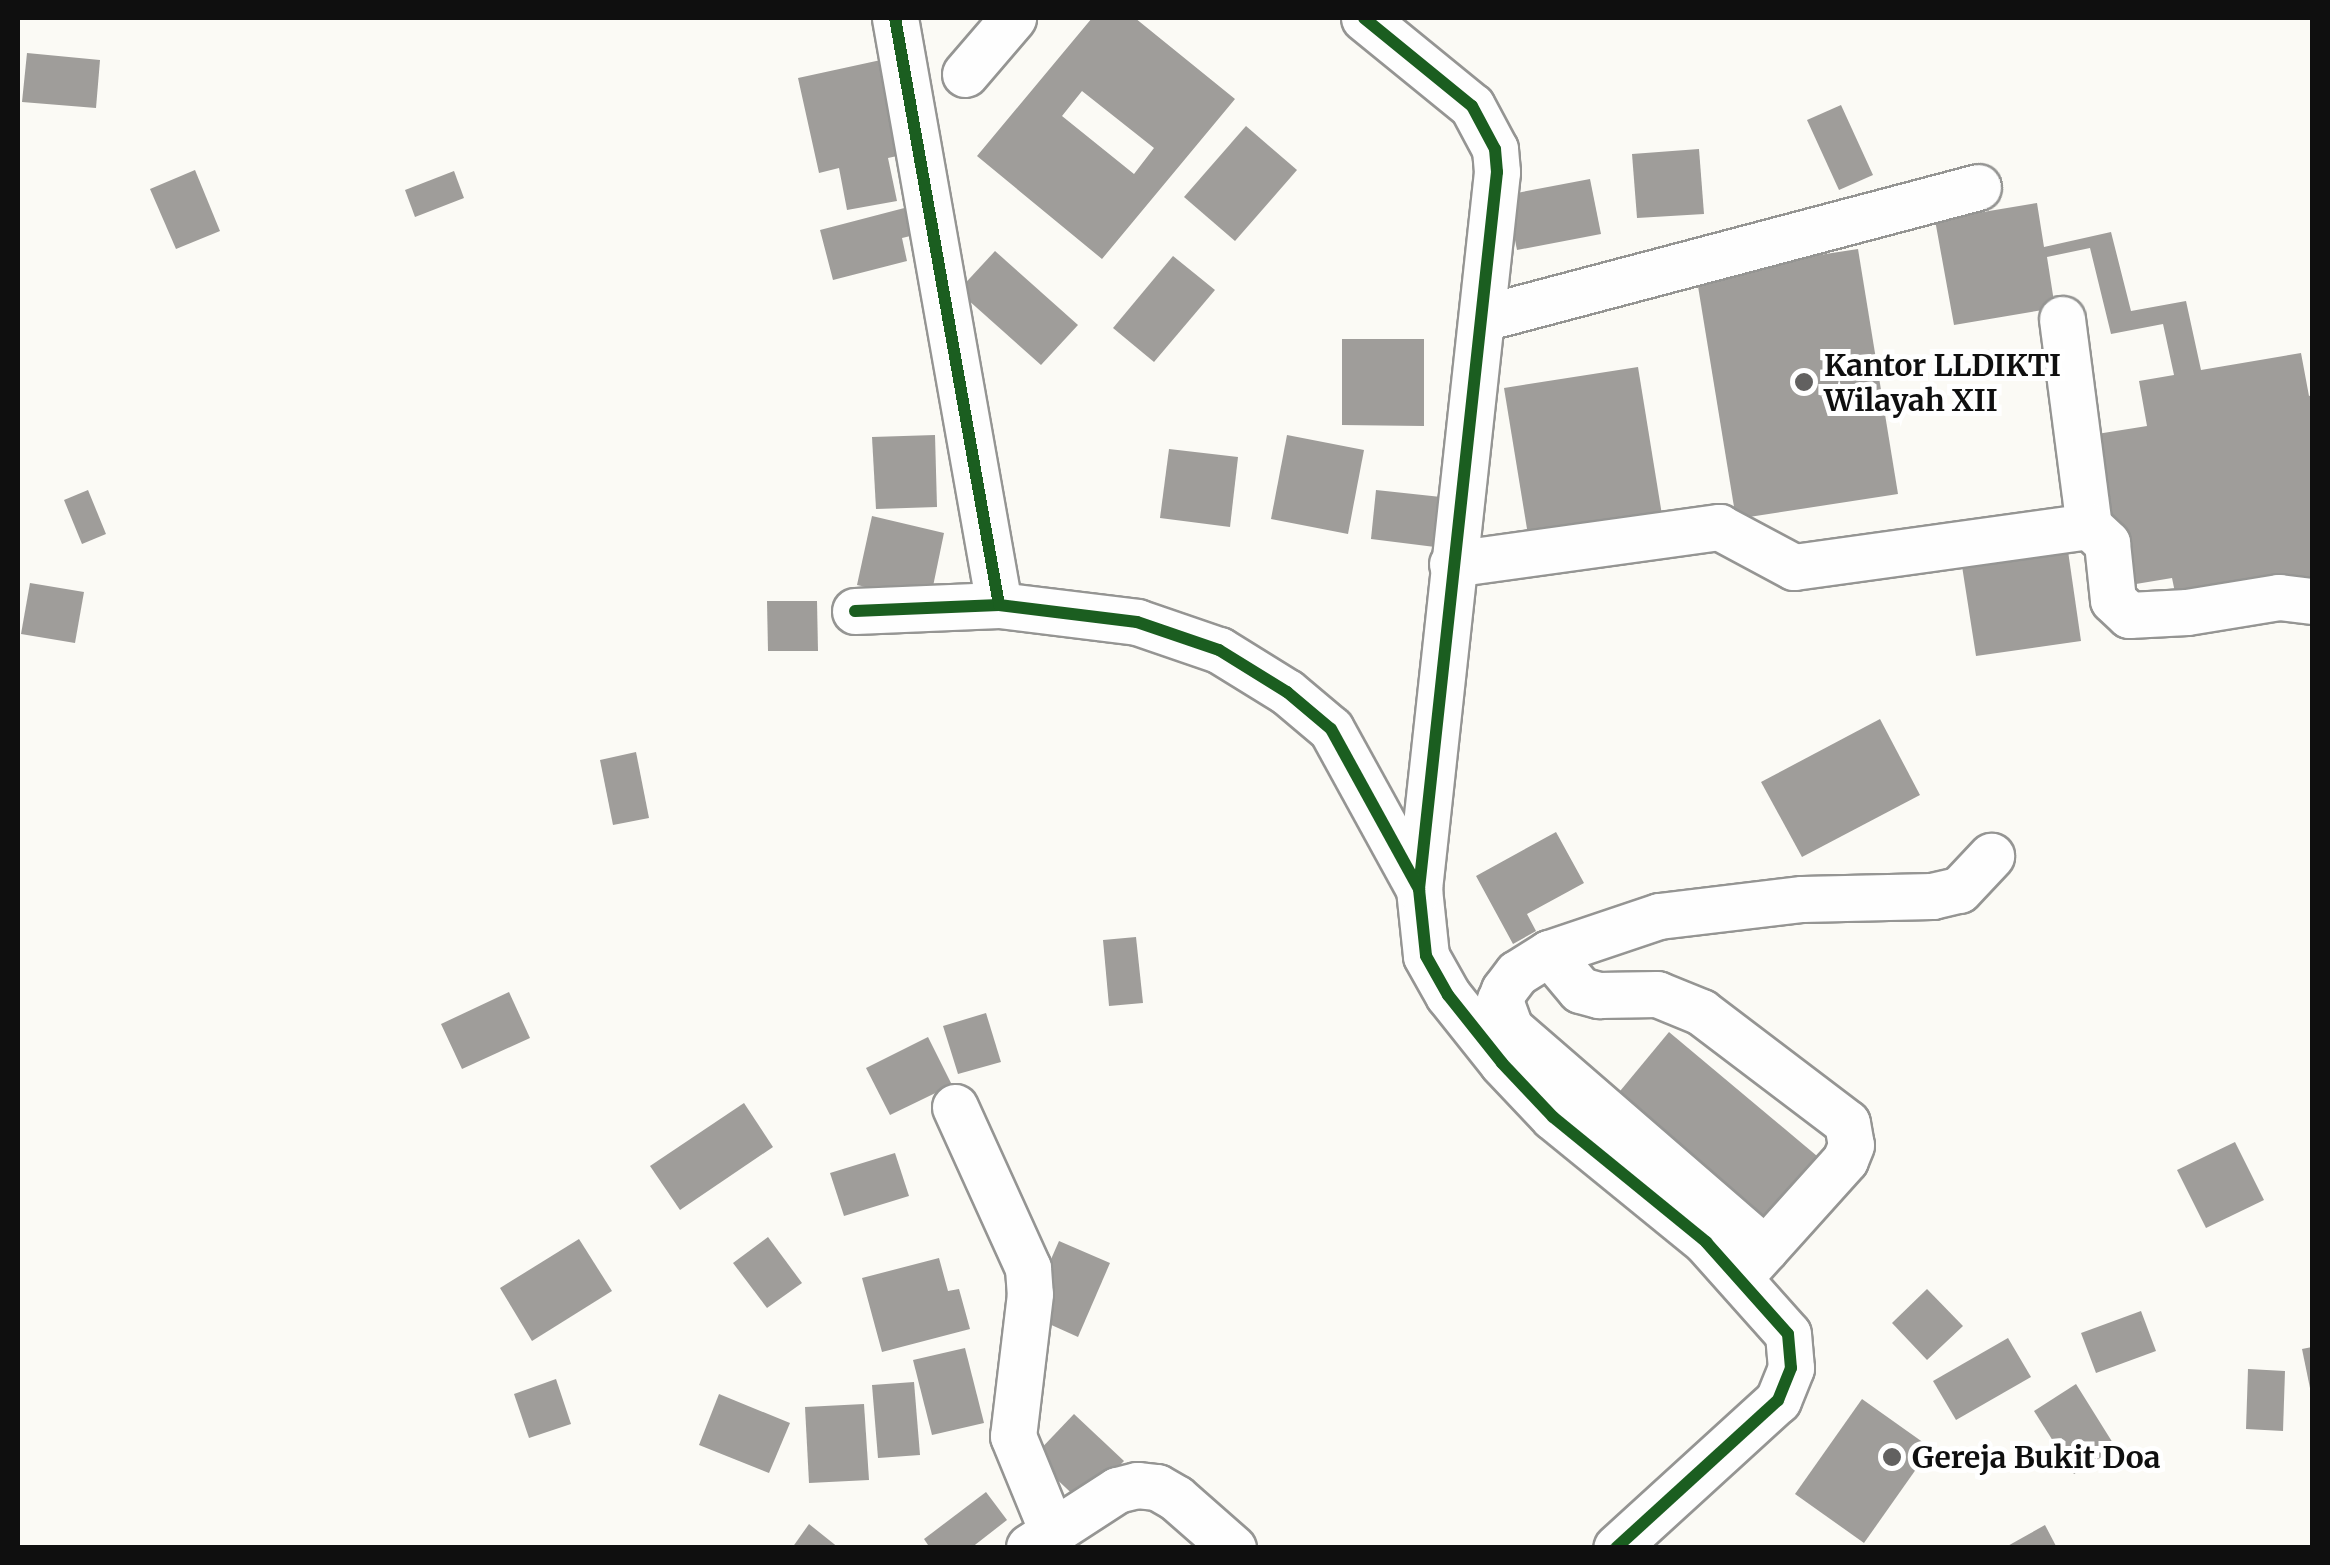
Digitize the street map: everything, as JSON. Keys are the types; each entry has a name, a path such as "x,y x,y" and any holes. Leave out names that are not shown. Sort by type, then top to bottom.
{"street":[{"path":"895,18 998,605"},
{"path":"966,74 1013,18"},
{"path":"1364,18 1472,106 1495,149 1497,172 1419,889 1426,956 1448,995 1502,1063 1553,1117 1706,1242 1752,1263"},
{"path":"1483,318 1978,186"},
{"path":"2062,319 2089,526 2107,543 2114,600 2130,615 2187,612 2279,598 2312,601"},
{"path":"1452,564 1719,527 1794,567 2089,526"},
{"path":"855,611 998,605 1137,622 1219,650 1287,692 1332,728 1419,889"},
{"path":"1616,1548 1626,1534 1778,1400 1791,1368 1788,1334 1752,1263 1510,1028 1500,1000 1504,990 1517,972 1548,953 1659,916 1802,899 1932,896 1958,890 1991,856"},
{"path":"1548,953 1580,990 1599,995 1656,994 1701,1012 1847,1123 1852,1145 1846,1160 1752,1263"},
{"path":"954,1107 1028,1268 1030,1294 1014,1436 1041,1539 1116,1490 1137,1484 1157,1487 1176,1498 1232,1548"}],"building":[{"path":"1092,18 1135,18 1235,99 1102,259 977,156","holes":["1082,91 1154,148 1134,174 1062,116"]},
{"path":"27,53 100,60 96,108 22,102"},
{"path":"890,58 911,153 888,158 897,201 847,210 839,168 819,173 798,78"},
{"path":"1841,105 1873,175 1839,190 1807,120"},
{"path":"1246,126 1297,170 1235,241 1184,197"},
{"path":"1699,149 1704,214 1637,218 1632,154"},
{"path":"195,170 220,231 176,249 150,189"},
{"path":"454,171 464,198 415,217 405,190"},
{"path":"1590,179 1601,234 1517,250 1506,195"},
{"path":"2037,203 2044,247 2111,232 2131,311 2186,301 2201,370 2301,353 2309,396 2312,395 2312,584 2178,607 2172,578 2124,586 2097,434 2147,426 2139,381 2174,375 2163,324 2111,334 2090,248 2047,257 2055,308 1954,325 1935,220"},
{"path":"912,206 919,234 902,238 907,261 833,280 820,230"},
{"path":"1858,249 1898,494 1736,519 1696,274"},
{"path":"995,251 1078,325 1041,365 958,291"},
{"path":"1173,256 1215,290 1154,362 1113,328"},
{"path":"1342,339 1424,339 1424,426 1342,425"},
{"path":"1638,367 1662,515 1528,535 1504,388"},
{"path":"935,435 937,507 876,509 872,437"},
{"path":"1287,435 1364,450 1348,534 1271,519"},
{"path":"1169,449 1238,457 1230,527 1160,518"},
{"path":"88,490 106,534 82,544 64,500"},
{"path":"1376,490 1441,497 1435,547 1371,539"},
{"path":"872,516 944,533 930,601 857,585"},
{"path":"2068,551 2081,641 1976,656 1962,566"},
{"path":"30,583 84,592 75,643 21,634"},
{"path":"767,601 817,601 818,651 768,651"},
{"path":"1880,719 1920,795 1802,857 1761,782"},
{"path":"636,752 649,818 613,825 600,760"},
{"path":"1556,832 1584,883 1527,914 1536,931 1513,944 1476,876"},
{"path":"1136,937 1143,1003 1109,1006 1103,940"},
{"path":"509,992 530,1038 462,1069 441,1024"},
{"path":"986,1013 1001,1062 958,1074 943,1026"},
{"path":"1669,1032 1817,1156 1753,1232 1606,1108"},
{"path":"928,1037 952,1085 890,1115 866,1068"},
{"path":"744,1103 773,1147 680,1210 650,1166"},
{"path":"2235,1142 2264,1200 2206,1228 2177,1170"},
{"path":"895,1153 909,1196 844,1216 830,1173"},
{"path":"768,1237 802,1283 767,1308 733,1263"},
{"path":"579,1239 612,1291 532,1341 500,1288"},
{"path":"1059,1241 1110,1263 1078,1337 1027,1314"},
{"path":"939,1258 948,1291 959,1289 970,1329 882,1352 862,1278"},
{"path":"1927,1289 1963,1326 1927,1360 1892,1323"},
{"path":"2141,1311 2156,1351 2096,1373 2081,1333"},
{"path":"2008,1338 2031,1377 1956,1420 1933,1381"},
{"path":"2312,1347 2312,1393 2311,1393 2302,1349"},
{"path":"965,1348 984,1423 932,1435 913,1360"},
{"path":"2248,1369 2285,1371 2283,1431 2246,1429"},
{"path":"556,1379 571,1424 529,1438 514,1394"},
{"path":"914,1382 920,1455 878,1458 872,1385"},
{"path":"2076,1384 2116,1448 2074,1474 2034,1411"},
{"path":"719,1394 790,1423 769,1473 699,1445"},
{"path":"1862,1399 1931,1448 1864,1543 1795,1494"},
{"path":"864,1404 869,1480 809,1483 805,1407"},
{"path":"1074,1414 1124,1461 1083,1504 1033,1457"},
{"path":"986,1492 1007,1520 971,1548 930,1548 924,1539"},
{"path":"809,1524 839,1548 792,1548"},
{"path":"2045,1525 2057,1548 2004,1548"}],"cycle path":[{"path":"895,18 999,605"},
{"path":"1364,18 1472,106 1495,149 1497,172 1419,889 1426,956 1448,995 1502,1063 1553,1117 1706,1242 1788,1334 1791,1368 1778,1400 1616,1548"},
{"path":"855,611 999,605 1137,622 1219,650 1287,692 1331,729 1419,889"}],"place":[{"name":"Kantor LLDIKTI Wilayah XII","path":"1804,382"},
{"name":"Gereja Bukit Doa","path":"1892,1457"}]}
